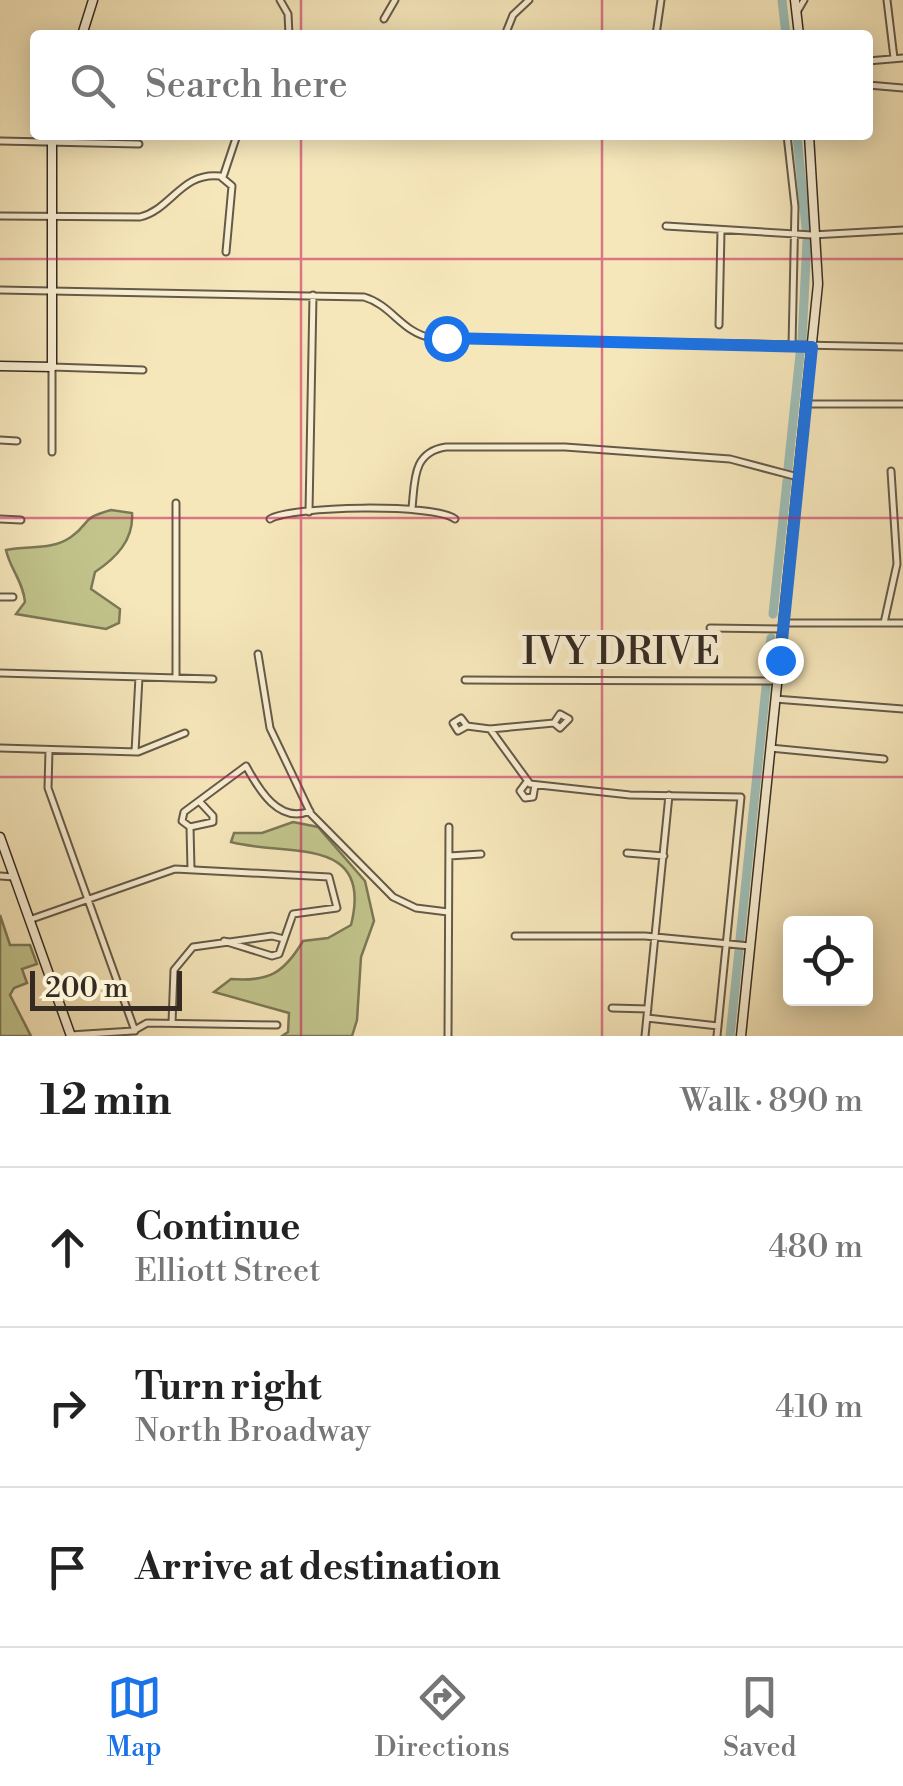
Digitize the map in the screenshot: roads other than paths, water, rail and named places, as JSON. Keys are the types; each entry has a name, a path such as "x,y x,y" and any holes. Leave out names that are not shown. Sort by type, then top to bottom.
{"main road":[{"path":"84,30 93,0"},
{"path":"795,0 799,30"},
{"path":"0,366 52,367 52,140"},
{"path":"741,1036 812,347 818,234 809,140"},
{"path":"0,837 70,1035"}],"street":[{"path":"280,0 288,14 289,30"},
{"path":"384,18 395,0"},
{"path":"507,30 513,15 529,0"},
{"path":"657,30 661,0"},
{"path":"797,12 804,0"},
{"path":"886,0 894,58"},
{"path":"873,60 903,58"},
{"path":"873,85 903,88"},
{"path":"0,140 30,139"},
{"path":"81,140 139,144"},
{"path":"224,177 236,140"},
{"path":"787,140 795,234 792,346"},
{"path":"0,216 145,216 190,180 212,174 224,177 232,186 226,252"},
{"path":"666,226 795,234 903,230"},
{"path":"719,325 721,232"},
{"path":"0,290 372,299 406,329 424,337 903,347"},
{"path":"309,512 313,296"},
{"path":"52,452 52,367 143,370"},
{"path":"806,404 903,404"},
{"path":"0,440 16,441"},
{"path":"412,508 420,460 432,449 446,447 565,447 730,459 798,477"},
{"path":"884,623 897,564 891,471"},
{"path":"176,502 176,678"},
{"path":"270,519 282,513 412,508 443,512 455,520"},
{"path":"0,520 21,520"},
{"path":"0,597 12,597"},
{"path":"710,628 903,623"},
{"path":"258,654 270,728 310,811 393,896 408,905 448,912"},
{"path":"0,674 213,679"},
{"path":"136,752 138,676"},
{"name":"IVY DRIVE","path":"466,680 777,681"},
{"path":"776,698 903,709"},
{"path":"466,726 490,730 554,723"},
{"path":"490,730 526,782 535,785 741,797 717,1036"},
{"path":"0,748 136,752 185,733"},
{"path":"770,748 884,759"},
{"path":"49,750 48,788 135,1030"},
{"path":"191,869 190,827 182,815 246,766 282,812 292,816 310,811"},
{"path":"526,782 520,791 527,799 534,794 535,785"},
{"path":"646,1036 670,795"},
{"path":"190,827 213,822 214,816 199,801"},
{"path":"448,1036 449,828"},
{"path":"627,853 664,856"},
{"path":"448,856 480,854"},
{"path":"30,920 169,870 327,874 337,908 296,912 279,954 272,956 224,941"},
{"path":"0,876 14,877"},
{"path":"172,1023 172,982 178,962 193,947 272,936 284,940"},
{"path":"516,936 656,937 750,946"},
{"path":"612,1008 648,1009"},
{"path":"647,1018 718,1026"},
{"path":"148,1023 148,1036"},
{"path":"70,1035 78,1031 135,1030 148,1023 277,1025"}],"waterway":[{"path":"782,0 785,30"},
{"path":"797,140 806,228"},
{"path":"802,340 807,240"},
{"path":"788,469 800,354"},
{"path":"773,614 787,481"},
{"path":"767,673 771,638"},
{"path":"740,939 766,687"},
{"path":"730,1036 739,950"}]}
